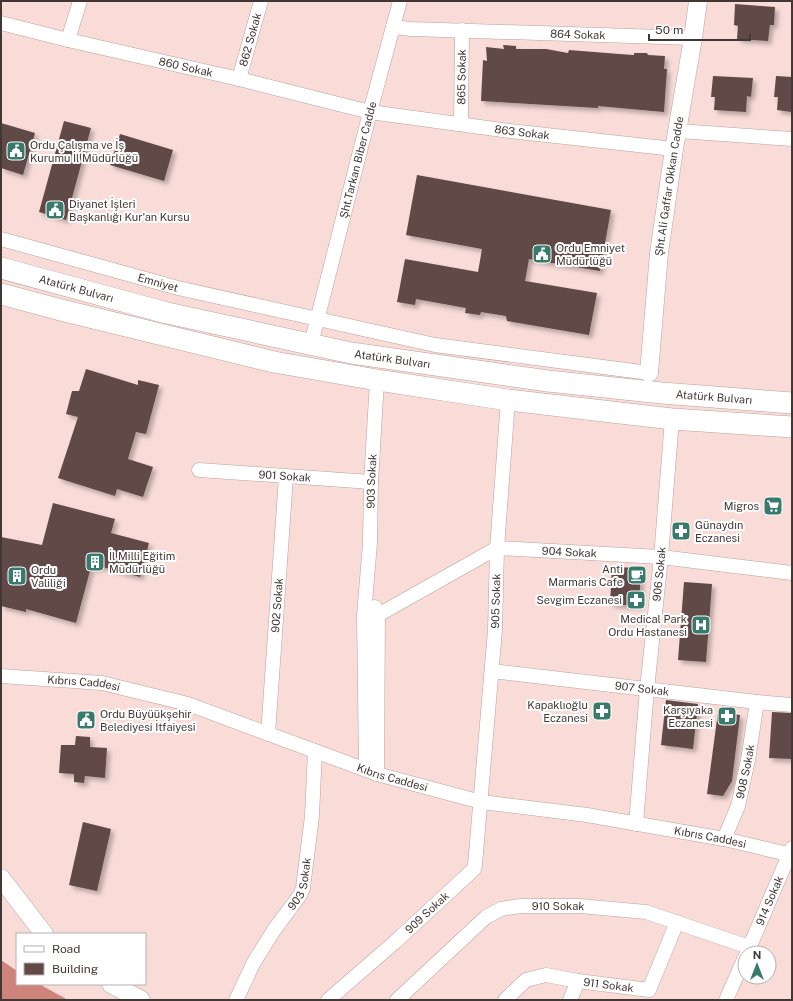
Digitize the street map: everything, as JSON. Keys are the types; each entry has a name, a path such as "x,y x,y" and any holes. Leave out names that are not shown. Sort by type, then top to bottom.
{"highway":[{"name":"Atatürk Bulvarı","path":"1,268 167,313 351,353 548,381 662,393 792,403"},
{"name":"Atatürk Bulvarı","path":"1,294 274,362 377,380 508,400 672,419 792,427"}],"main road":[{"name":"Şht.Ali Gaffar Okkan Cadde","path":"649,373 659,253 698,1"},
{"path":"1,878 43,933"},
{"path":"113,985 141,1000"}],"street":[{"path":"68,40 80,1"},
{"name":"862 Sokak","path":"239,79 261,1"},
{"name":"Şht.Tarkan Biber Cadde","path":"312,344 370,112 400,1"},
{"name":"860 Sokak","path":"1,23 68,40 239,79 370,112"},
{"name":"864 Sokak","path":"393,27 411,29 693,38"},
{"name":"865 Sokak","path":"461,124 462,30"},
{"name":"863 Sokak","path":"370,112 510,131 674,149"},
{"path":"678,130 792,139"},
{"name":"Emniyet","path":"1,238 178,288 435,345 649,373"},
{"name":"903 Sokak","path":"371,772 364,615 370,543 371,482 377,380"},
{"name":"905 Sokak","path":"481,802 496,630 497,548 508,400"},
{"name":"906 Sokak","path":"636,824 647,689 661,557 672,419"},
{"name":"901 Sokak","path":"198,470 371,482"},
{"name":"902 Sokak","path":"268,734 286,477"},
{"path":"364,615 378,615 497,548"},
{"name":"904 Sokak","path":"497,548 661,557 792,573"},
{"name":"903 Sokak","path":"367,582 378,615 371,772"},
{"name":"907 Sokak","path":"492,671 792,705"},
{"name":"Kıbrıs Caddesi","path":"1,676 102,683 188,704 371,772 481,802 587,816 791,852"},
{"name":"908 Sokak","path":"724,839 738,806 748,760 757,702"},
{"name":"903 Sokak","path":"236,1000 254,962 274,930 300,895 303,888 312,816 315,751"},
{"name":"909 Sokak","path":"328,1000 395,942 474,869 481,802"},
{"name":"914 Sokak","path":"750,945 791,852"},
{"name":"910 Sokak","path":"396,1000 486,917 501,909 521,906 580,906 646,912 677,922 737,948"},
{"name":"911 Sokak","path":"505,1000 526,980 546,975 649,990 677,922"},
{"name":"914 Sokak","path":"726,1000 737,975"},
{"path":"570,1000 578,980"}],"shaded area":[{"path":"1,960 16,970 16,985 41,985 68,1000 1,1000"}],"building":[{"path":"735,4 775,7 774,25 770,25 768,41 737,39 738,26 734,25"},
{"path":"503,45 516,46 516,49 546,49 568,53 569,50 634,55 634,53 647,53 648,55 665,56 664,69 667,69 664,112 598,106 598,108 481,101 483,60 487,61 486,47 504,49"},
{"path":"713,76 753,78 751,97 747,96 746,112 714,110 715,97 711,97"},
{"path":"776,76 792,77 792,112 777,110 778,97 774,97"},
{"path":"64,121 91,128 66,220 39,212"},
{"name":"Ordu Çalışma ve İş Kurumu İl Müdürlüğü","path":"1,123 35,133 23,175 1,168"},
{"path":"120,134 173,150 164,181 110,165"},
{"name":"Ordu Emniyet Müdürlüğü","path":"417,175 611,210 600,271 529,259 525,281 597,293 589,335 507,321 506,316 481,312 480,315 465,313 466,308 416,299 415,305 397,302 405,259 478,272 482,249 406,235"},
{"path":"86,369 138,385 138,380 159,385 146,434 136,432 128,459 153,467 143,497 117,489 115,496 58,478 78,417 66,414 72,391 79,391"},
{"name":"İl Milli Eğitim Müdürlüğü","path":"53,503 115,519 111,533 149,543 140,577 99,566 98,569 91,567 76,623 26,609 26,612 1,606 1,537 42,545"},
{"path":"612,567 641,568 639,606 610,604"},
{"path":"684,582 712,584 706,662 678,660"},
{"path":"666,700 698,704 693,749 661,745"},
{"path":"718,712 740,715 732,781 723,796 707,794"},
{"path":"772,712 792,713 792,759 769,758"},
{"path":"76,736 90,737 90,747 107,748 105,778 85,776 84,783 74,782 74,774 59,773 61,745 75,745"},
{"path":"83,822 111,829 97,891 69,885"}],"place":[{"name":"Ordu Çalışma ve İş Kurumu İl Müdürlüğü","path":"16,151"},
{"name":"Diyanet İşleri Başkanlığı Kur'an Kursu","path":"55,210"},
{"name":"Ordu Emniyet Müdürlüğü","path":"542,254"},
{"name":"Migros","path":"773,506"},
{"name":"Günaydın Eczanesi","path":"681,531"},
{"name":"İl Milli Eğitim Müdürlüğü","path":"95,562"},
{"name":"Anti Marmaris Cafe","path":"637,575"},
{"name":"Ordu Valiliği","path":"17,576"},
{"name":"Sevgim Eczanesi","path":"636,600"},
{"name":"Medical Park Ordu Hastanesi","path":"701,625"},
{"name":"Kapaklıoğlu Eczanesi","path":"602,711"},
{"name":"Karşıyaka Eczanesi","path":"727,716"},
{"name":"Ordu Büyüükşehir Belediyesi İtfaiyesi","path":"86,720"}]}
